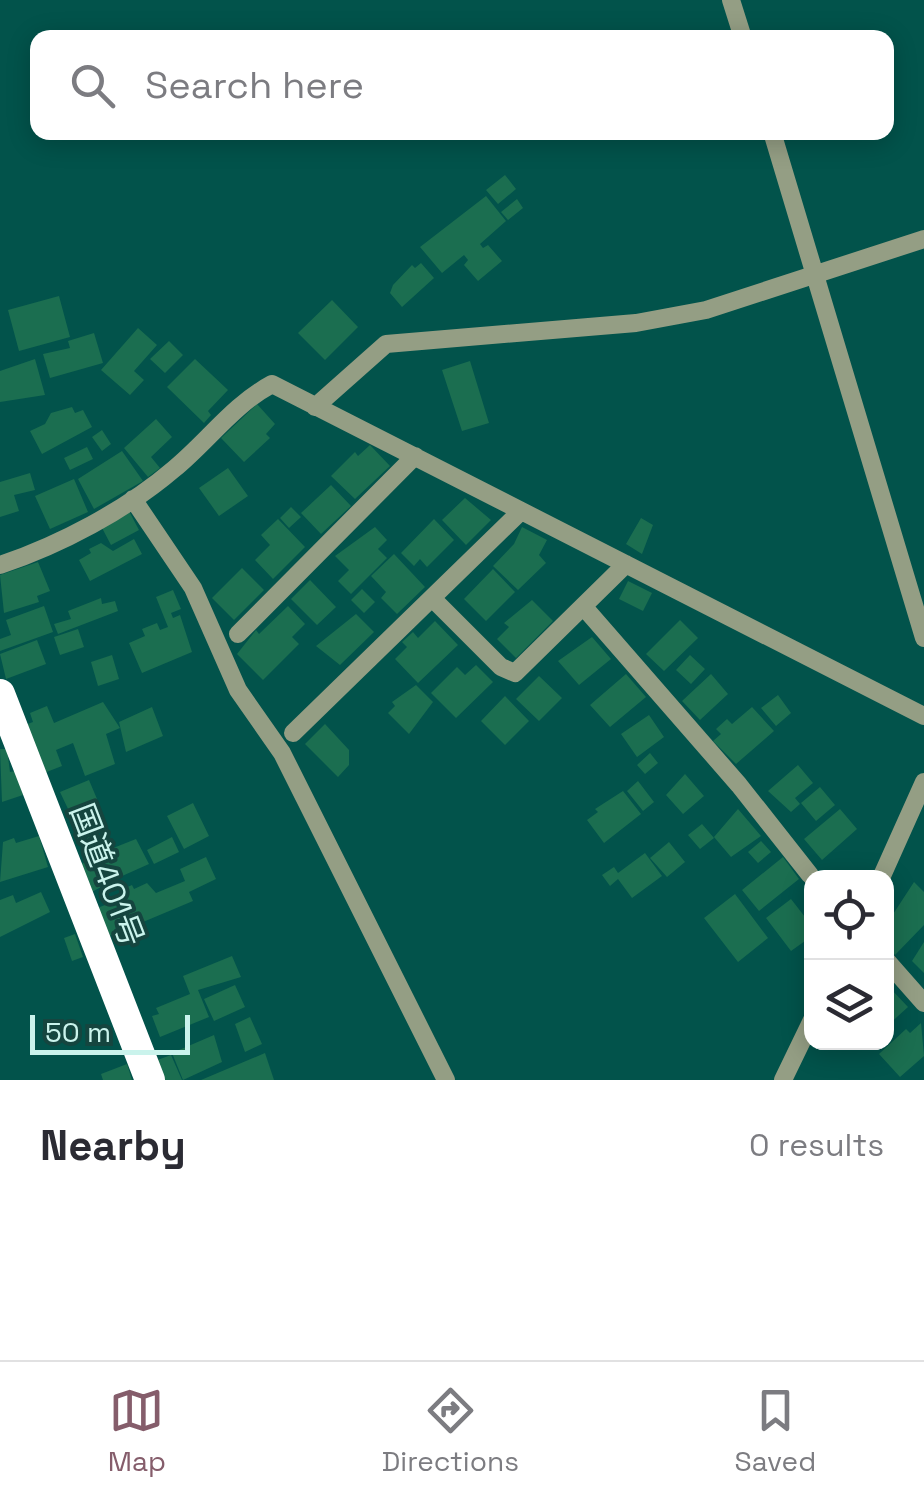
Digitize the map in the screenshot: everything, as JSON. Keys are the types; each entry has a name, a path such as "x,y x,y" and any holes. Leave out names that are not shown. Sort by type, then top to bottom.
{"highway":[{"name":"国道401号","path":"0,694 150,1080"}],"street":[{"path":"731,0 740,30"},
{"path":"774,140 924,638"},
{"path":"314,407 386,344 636,323 706,310 815,271 924,239"},
{"path":"0,564 37,552 133,498 174,469 251,395 272,384 924,716"},
{"path":"238,634 415,456"},
{"path":"133,498 193,588 238,690 282,752 446,1080"},
{"path":"293,733 521,511"},
{"path":"432,598 507,672 515,673 626,564"},
{"path":"583,606 806,870"},
{"path":"884,870 924,782"},
{"path":"894,969 924,1003"},
{"path":"783,1080 804,1037"}],"building":[{"path":"505,175 516,189 498,204 486,190"},
{"path":"486,196 506,221 480,244 483,248 488,245 502,261 478,281 464,265 468,260 464,255 442,273 420,247"},
{"path":"517,199 523,208 508,220 501,212"},
{"path":"421,263 434,278 402,307 390,293 393,285 412,265 415,268"},
{"path":"59,296 70,337 19,351 8,310"},
{"path":"332,300 358,327 325,360 298,333"},
{"path":"138,328 157,345 134,371 144,380 130,395 101,370"},
{"path":"94,333 103,363 50,378 43,354 70,348 68,341"},
{"path":"169,341 183,355 165,373 150,359"},
{"path":"35,359 45,395 0,402 0,371"},
{"path":"195,359 228,390 208,411 211,415 204,423 167,387"},
{"path":"470,361 489,423 462,431 442,370"},
{"path":"257,404 275,424 266,434 270,438 244,462 221,438"},
{"path":"72,407 75,413 83,410 92,427 42,454 30,431 45,424 51,413"},
{"path":"156,419 172,437 151,457 160,468 148,477 124,448"},
{"path":"102,430 111,444 102,451 92,437"},
{"path":"370,445 390,466 355,499 331,476 355,452 358,456"},
{"path":"87,447 93,459 70,470 64,458"},
{"path":"122,451 143,481 94,509 78,479"},
{"path":"228,468 248,496 219,516 199,488"},
{"path":"30,473 35,490 14,495 19,511 0,517 0,482"},
{"path":"74,479 88,512 50,529 35,496"},
{"path":"331,485 351,506 321,534 301,513"},
{"path":"465,498 491,520 466,545 442,520"},
{"path":"291,507 301,517 289,528 280,518"},
{"path":"129,511 139,530 111,545 101,526"},
{"path":"641,518 653,525 642,554 626,544"},
{"path":"278,519 305,547 273,579 255,560 270,545 261,535"},
{"path":"434,519 454,540 427,567 420,559 414,566 401,553"},
{"path":"375,527 387,540 378,549 387,558 351,594 338,581 349,570 335,556"},
{"path":"522,527 547,540 539,555 546,563 518,590 493,566 514,544"},
{"path":"134,539 142,554 90,581 79,560 91,553 89,549 101,543 113,551"},
{"path":"394,554 425,587 397,614 381,598 386,592 371,576"},
{"path":"38,562 50,591 37,596 39,602 4,613 0,575"},
{"path":"242,568 264,590 234,620 212,598"},
{"path":"493,569 515,592 486,621 464,599"},
{"path":"310,580 336,607 317,625 291,599"},
{"path":"628,581 652,593 643,611 619,599"},
{"path":"362,589 375,602 364,613 351,600"},
{"path":"173,590 181,609 171,613 173,618 180,615 192,652 142,673 129,643 145,636 142,629 157,623 160,630 168,627 156,597"},
{"path":"101,598 102,604 115,601 118,611 58,634 54,624 71,619 68,611"},
{"path":"532,600 553,621 516,658 497,639 509,627 504,623"},
{"path":"44,606 53,632 0,651 0,639 11,635 6,620"},
{"path":"288,606 305,624 292,637 299,644 263,680 237,654 256,630 259,634"},
{"path":"356,614 374,632 340,665 316,646"},
{"path":"680,620 698,638 664,671 646,654"},
{"path":"435,621 458,645 418,683 395,659 407,647 402,642 413,632 418,638"},
{"path":"78,629 84,647 60,655 54,637"},
{"path":"592,637 611,659 579,685 558,661"},
{"path":"37,640 46,664 6,679 0,654"},
{"path":"112,655 119,679 98,686 91,662"},
{"path":"690,655 705,669 691,684 676,670"},
{"path":"476,665 493,682 456,718 431,693 457,667 465,675"},
{"path":"626,674 646,697 610,727 590,705"},
{"path":"711,674 728,694 700,720 682,701"},
{"path":"539,676 562,698 539,721 516,699"},
{"path":"416,685 433,702 409,734 388,713 395,706 392,702"},
{"path":"778,695 791,713 776,726 761,708"},
{"path":"505,696 529,721 505,745 481,721"},
{"path":"103,702 120,728 106,734 115,764 85,776 73,743 56,750 62,766 44,773 25,725 33,722 30,713 47,706 54,723"},
{"path":"152,707 163,736 126,752 119,722"},
{"path":"752,707 774,731 736,764 713,741 721,734 716,729 727,719 732,724"},
{"path":"649,715 664,737 637,757 621,734"},
{"path":"325,724 349,750 349,765 338,777 305,744"},
{"path":"0,749 7,749 10,772 15,771 23,795 2,802"},
{"path":"650,753 658,763 645,774 637,765"},
{"path":"798,765 813,783 795,798 800,804 791,812 768,791"},
{"path":"685,774 704,796 683,814 666,795"},
{"path":"89,780 97,799 69,811 60,792"},
{"path":"638,781 654,802 643,811 627,791"},
{"path":"820,787 835,805 816,821 801,803"},
{"path":"623,791 641,814 604,843 587,820 598,812 595,809"},
{"path":"193,803 209,836 184,849 167,816"},
{"path":"738,809 761,836 731,857 714,837"},
{"path":"840,809 857,829 822,860 804,839"},
{"path":"87,823 95,842 84,846 76,828"},
{"path":"702,824 714,838 700,849 688,835"},
{"path":"39,836 48,867 0,882 3,842 14,838 16,843"},
{"path":"172,837 179,852 154,864 147,850"},
{"path":"136,839 149,864 111,881 98,854"},
{"path":"761,841 771,852 758,863 748,852"},
{"path":"669,842 685,862 667,877 650,858"},
{"path":"645,853 662,876 632,898 618,879 610,886 602,875 614,867 618,873"},
{"path":"96,856 110,882 90,893 76,867"},
{"path":"206,857 216,879 189,892 193,901 105,938 92,910 126,897 123,889 132,885 134,889 147,883 156,893 185,881 180,869"},
{"path":"783,857 799,879 759,911 742,890"},
{"path":"914,882 924,892 924,925 895,955 894,954 894,913"},
{"path":"41,892 50,912 0,937 0,900 13,895 16,903"},
{"path":"735,894 768,938 738,962 704,918"},
{"path":"791,899 804,916 804,942 791,951 766,918"},
{"path":"75,934 83,957 72,961 64,938"},
{"path":"924,942 924,973 912,961"},
{"path":"232,956 241,977 198,990 209,1017 160,1037 152,1016 159,1014 156,1008 190,994 183,976"},
{"path":"235,985 245,1007 214,1021 204,999"},
{"path":"894,992 908,1007 894,1020"},
{"path":"250,1017 262,1044 245,1052 235,1024"},
{"path":"921,1023 924,1056 900,1077 879,1054 894,1050 894,1040 906,1029 910,1033"},
{"path":"214,1035 222,1062 183,1080 172,1053"},
{"path":"265,1053 274,1080 201,1080"},
{"path":"171,1055 182,1080 160,1080 152,1062"},
{"path":"127,1064 132,1080 103,1080 101,1074"}]}
